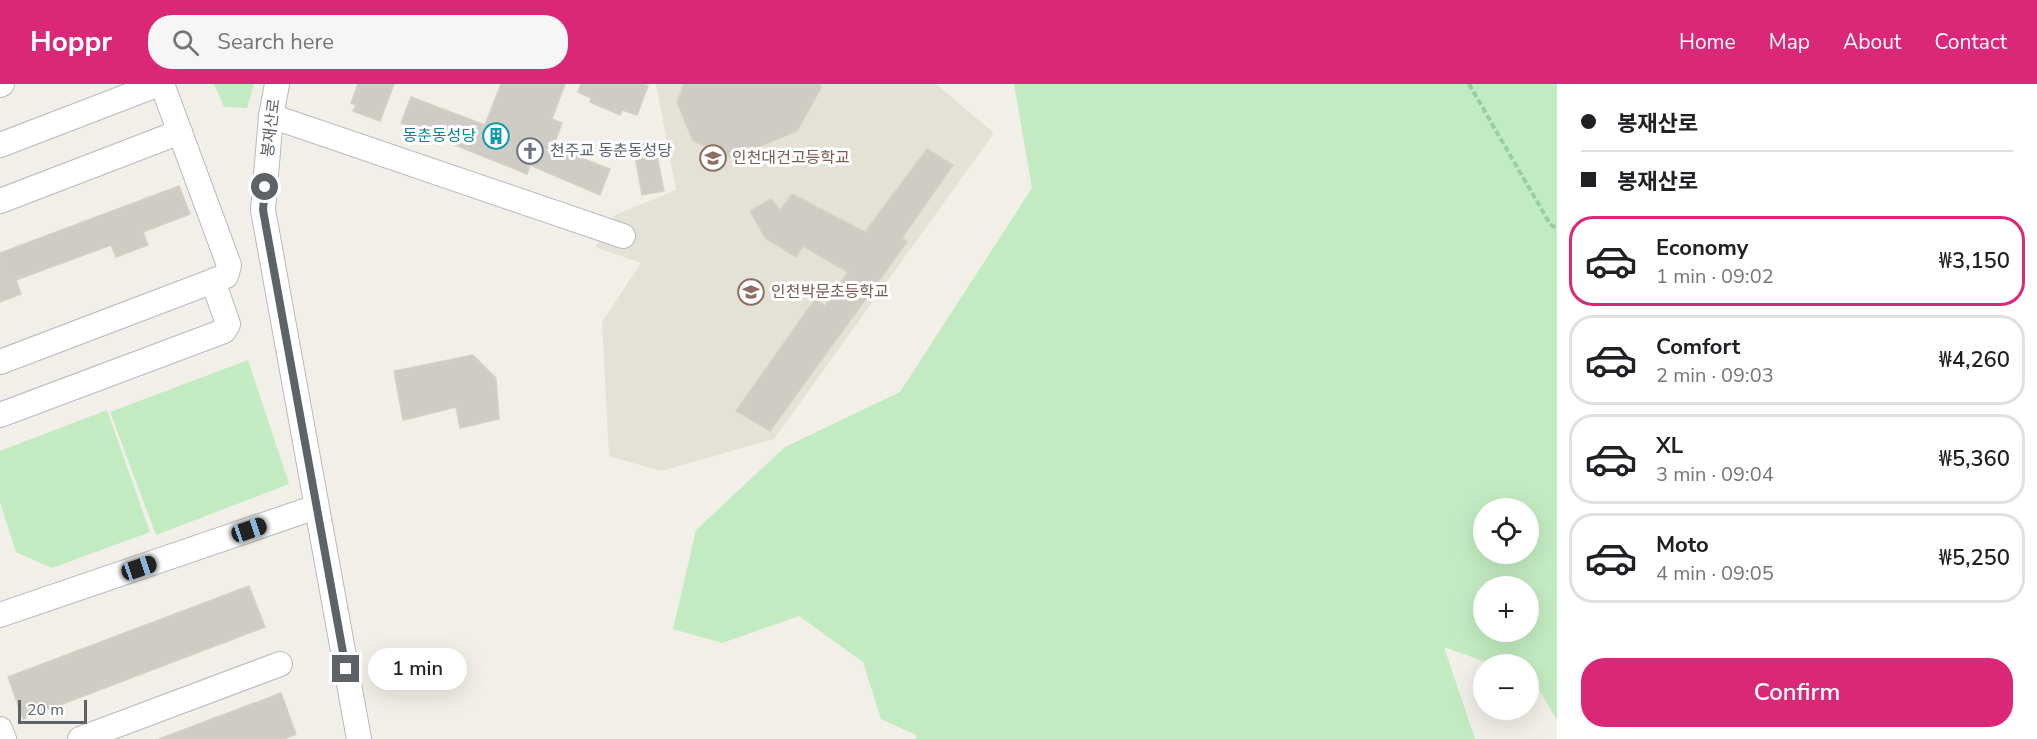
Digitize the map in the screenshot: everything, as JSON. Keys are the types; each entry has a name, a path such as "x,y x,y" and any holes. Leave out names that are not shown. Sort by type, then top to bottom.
{"street":[{"path":"0,145 160,84 230,265 226,276 0,362"},
{"name":"봉재산로","path":"277,84 271,116 263,210 359,739"},
{"path":"271,116 623,236"},
{"path":"0,201 180,132"},
{"path":"0,415 224,331 228,324 213,281"},
{"path":"2,608 316,507"},
{"path":"80,739 280,664"},
{"path":"0,729 4,739"}],"path":[{"path":"1469,84 1550,224 1557,229"}],"shaded area":[{"name":"인천박문초등학교","path":"656,84 936,84 994,133 774,439 661,471 609,456 602,322 641,263 595,247 615,215 676,190"}],"green space":[{"path":"214,84 254,84 247,108 224,107"},
{"path":"1014,84 1557,84 1557,720 1539,689 1539,654 1473,654 1473,657 1444,647 1475,739 916,739 916,735 881,719 863,662 799,616 722,643 673,629 696,530 785,447 900,392 1032,188"},
{"path":"248,360 289,484 156,535 110,412"},
{"path":"107,410 150,532 52,568 16,552 0,502 0,451"}],"building":[{"path":"358,84 394,84 380,121 353,111 356,105 351,103"},
{"name":"동춘동성당","path":"501,84 565,84 552,119 562,123 553,147 610,169 600,195 530,165 527,174 401,123 411,97 485,125"},
{"path":"581,84 643,84 648,86 637,115 622,110 620,115 590,102 591,98 578,92"},
{"path":"684,84 819,84 821,88 797,131 732,158 693,141 677,102"},
{"path":"654,141 664,191 642,195 633,145"},
{"path":"927,149 953,165 902,238 907,242 770,431 736,411 815,299 825,306 848,272 803,246 796,257 765,238 750,211 771,199 780,210 792,194 865,232"},
{"path":"179,186 190,214 143,232 148,245 116,257 111,245 16,280 21,294 0,302 0,253"},
{"path":"473,355 496,378 499,419 460,428 456,407 403,420 394,371"},
{"path":"249,586 265,627 23,719 8,677"},
{"path":"281,693 296,734 284,739 159,739"}],"place":[{"name":"동춘동성당","path":"496,136"},
{"name":"천주교 동춘동성당","path":"530,151"},
{"name":"인천대건고등학교","path":"713,158"},
{"name":"인천박문초등학교","path":"751,292"}],"route":[{"path":"265,187 263,210 346,669"}]}
